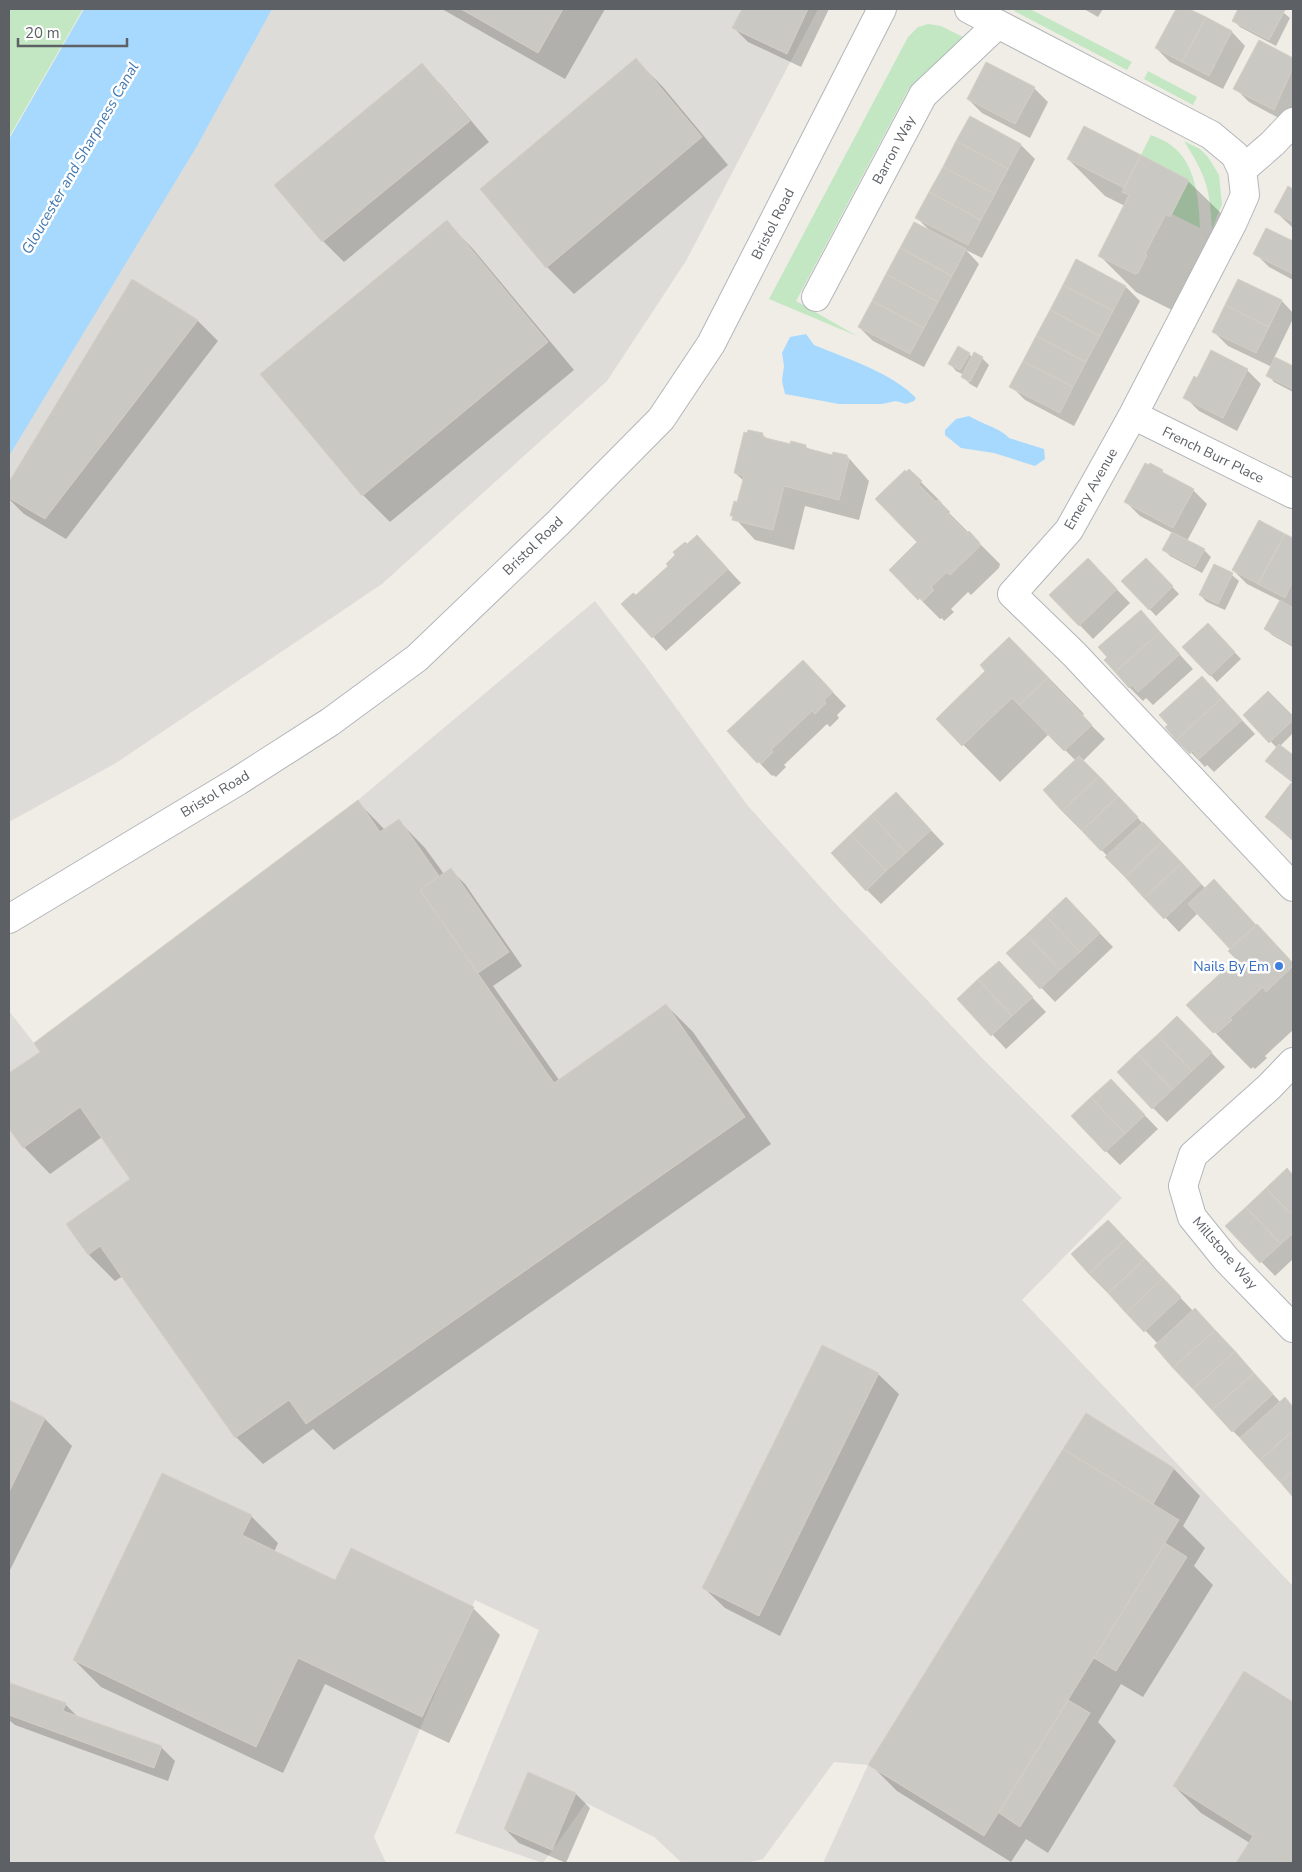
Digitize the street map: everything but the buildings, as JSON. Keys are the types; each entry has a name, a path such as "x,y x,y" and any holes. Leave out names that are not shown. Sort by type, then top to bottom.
{"street":[{"name":"Bristol Road","path":"9,919 238,781 330,722 417,658 559,522 661,419 711,344 882,9"},
{"name":"Barron Way","path":"816,297 923,95 987,15 1211,135 1235,155 1242,170"},
{"path":"1242,170 1273,143 1293,122"},
{"name":"Emery Avenue","path":"1242,170 1245,195 1233,222 1133,415 1069,530 1012,594 1079,659 1293,887"},
{"name":"French Burr Place","path":"1133,415 1293,494"},
{"name":"Millstone Way","path":"1293,1062 1269,1087 1193,1155 1183,1186 1192,1217 1226,1259 1293,1328"}],"shaded area":[{"path":"271,9 818,9 686,261 607,381 382,584 116,763 9,822 9,455"},
{"path":"595,601 644,664 748,806 834,902 982,1058 1122,1198 1022,1300 1293,1586 1293,1863 823,1863 868,1765 834,1762 763,1859 746,1863 682,1863 654,1837 586,1803 543,1863 455,1833 539,1630 475,1600 374,1837 386,1863 9,1863 9,1011 34,1043 358,800"}],"green space":[{"path":"9,9 83,9 9,137"},
{"path":"1015,9 1030,9 1132,62 1127,70 1014,11"},
{"path":"928,24 941,26 965,38 908,90 796,301 857,336 769,299 908,37 918,27"},
{"path":"1148,71 1197,97 1193,105 1144,79"},
{"path":"1151,135 1172,146 1186,162 1195,183 1200,228 1172,214 1189,180 1141,155"},
{"path":"1184,141 1200,149 1208,157 1219,175 1222,204 1212,229 1206,183"}],"water":[{"name":"Gloucester and Sharpness Canal","path":"84,9 272,9 197,146 9,456 9,139"},
{"path":"806,334 814,345 881,373 906,389 916,398 914,401 906,404 896,401 882,404 839,404 785,394 782,381 784,366 782,353 790,337"},
{"path":"969,416 1009,438 1044,449 1045,459 1035,466 994,453 961,448 945,435 945,430 956,419"}],"place":[{"name":"Nails By Em","path":"1279,966"}]}
